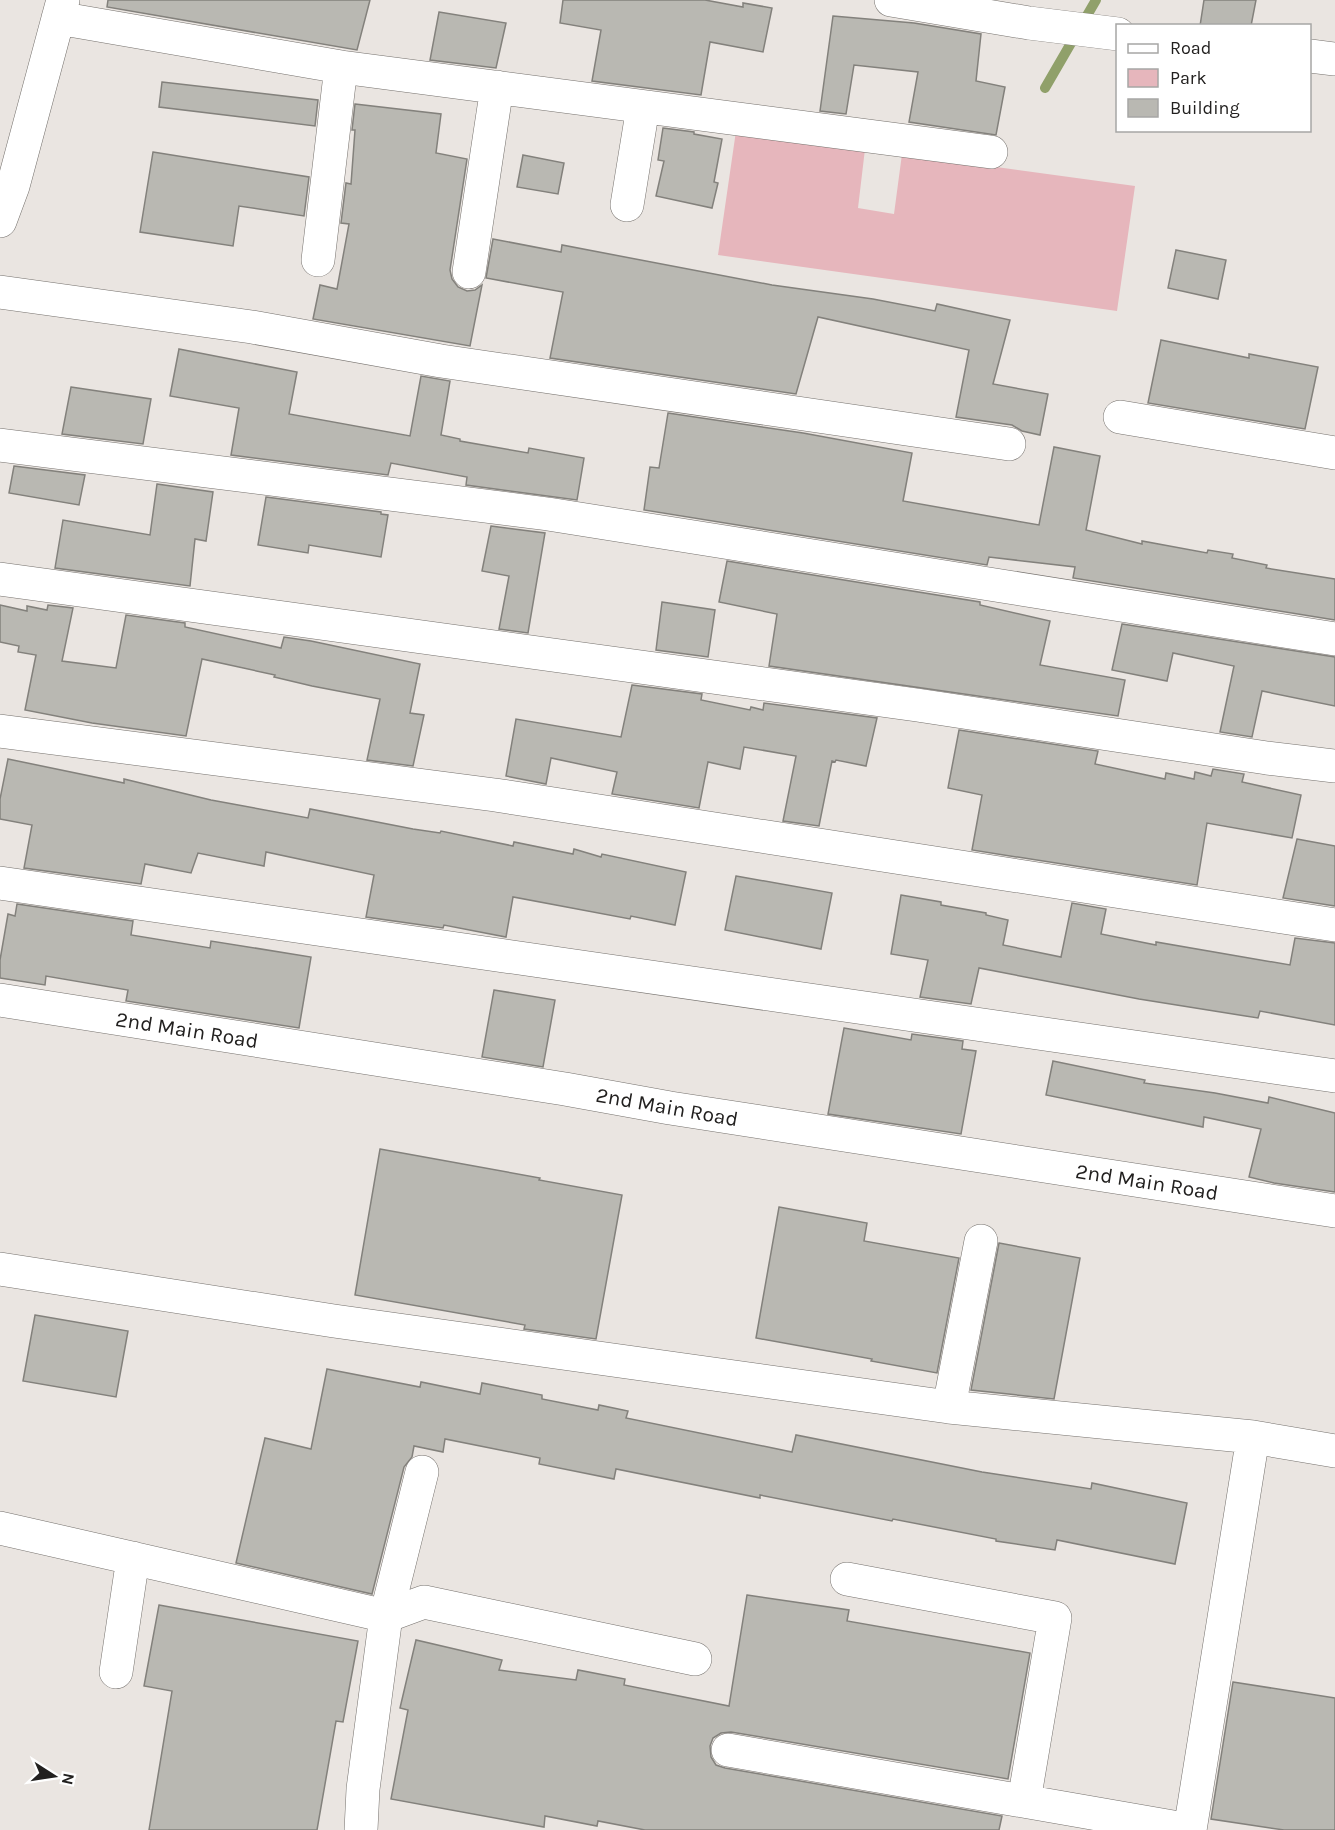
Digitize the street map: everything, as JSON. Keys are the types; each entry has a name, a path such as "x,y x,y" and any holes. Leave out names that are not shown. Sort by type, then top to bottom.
{"street":[{"path":"891,0 1029,23 1116,34"},
{"path":"0,221 6,184 61,9 341,67 991,152"},
{"path":"1311,56 1335,59"},
{"path":"318,260 341,67"},
{"path":"469,272 496,87"},
{"path":"627,205 643,106"},
{"path":"0,292 252,327 441,361 1009,444"},
{"path":"1120,417 1335,453"},
{"path":"0,445 548,514 1335,639"},
{"path":"0,579 917,705 1267,758 1335,766"},
{"path":"0,731 495,795 1335,925"},
{"path":"0,883 1335,1076"},
{"name":"2nd Main Road","path":"0,1000 553,1087 670,1108 1335,1210"},
{"path":"949,1407 981,1241"},
{"path":"0,1269 334,1321 949,1407 1253,1437 1335,1451"},
{"path":"728,1750 1190,1830 1253,1437"},
{"path":"361,1830 363,1789 386,1616 422,1472"},
{"path":"0,1528 386,1616 424,1602 695,1659"},
{"path":"116,1672 133,1558"},
{"path":"847,1579 1055,1618 1024,1801"}],"green space":[{"path":"736,131 865,149 858,208 894,214 902,154 1135,186 1117,311 718,255"}],"building":[{"path":"108,0 370,0 357,50 107,7"},
{"path":"563,0 705,0 743,7 743,3 772,8 763,52 710,42 701,95 592,81 601,30 560,23"},
{"path":"1204,0 1256,0 1251,24 1200,24"},
{"path":"439,12 506,23 496,68 430,60"},
{"path":"833,16 914,23 981,34 976,81 1005,87 996,135 909,122 918,72 854,65 846,114 820,111"},
{"path":"162,82 318,100 315,126 159,107"},
{"path":"355,104 441,114 436,153 467,159 450,270 452,279 458,287 467,291 475,290 482,285 470,346 313,319 320,285 337,289 349,224 341,223 346,183 351,184"},
{"path":"663,128 722,139 714,182 718,183 712,208 656,196 664,161 658,160"},
{"path":"153,152 309,177 304,216 239,206 233,246 140,232"},
{"path":"523,155 564,163 558,194 517,187"},
{"path":"493,239 561,252 562,245 772,285 873,299 935,311 937,304 1010,320 993,384 1048,394 1040,435 1022,431 1012,425 956,417 969,350 818,317 796,394 550,358 563,292 486,278"},
{"path":"1176,250 1226,260 1218,299 1168,288"},
{"path":"1161,340 1249,358 1249,354 1318,367 1305,429 1148,403"},
{"path":"179,349 297,372 289,414 410,436 421,376 450,381 441,435 460,439 460,441 528,453 529,448 584,458 577,500 466,485 467,477 391,463 388,475 231,455 239,408 170,396"},
{"path":"71,387 151,399 143,444 62,434"},
{"path":"668,413 803,433 912,453 903,501 1039,525 1054,447 1100,456 1086,530 1142,544 1142,541 1207,553 1208,550 1233,554 1232,558 1267,565 1266,568 1335,579 1335,620 1073,578 1075,567 989,557 987,565 644,510 650,467 659,468"},
{"path":"14,466 85,475 79,505 9,493"},
{"path":"157,484 213,492 206,541 195,539 190,586 55,568 63,520 150,535"},
{"path":"266,497 381,512 381,514 388,515 381,557 309,545 308,553 258,545"},
{"path":"491,526 545,533 528,633 499,629 509,576 482,571"},
{"path":"727,561 980,602 980,605 1050,621 1040,665 1125,680 1118,716 769,666 777,614 719,602"},
{"path":"662,602 715,610 708,657 656,650"},
{"path":"0,605 27,611 27,606 47,610 48,605 73,608 62,661 116,668 126,615 185,623 185,627 281,648 284,637 420,664 410,713 424,715 413,766 367,760 380,699 312,686 274,677 275,675 202,659 186,736 92,723 25,710 36,655 18,652 19,646 0,642"},
{"path":"1122,624 1335,657 1335,706 1262,691 1252,737 1220,732 1234,666 1173,653 1167,681 1112,670"},
{"path":"632,685 702,694 701,700 750,710 751,707 763,710 764,703 877,718 866,766 832,761 819,826 783,821 796,756 744,747 740,769 708,762 699,808 612,794 617,772 551,758 546,784 506,776 516,719 621,737"},
{"path":"959,730 1098,751 1095,764 1165,779 1166,773 1194,779 1195,772 1211,776 1213,769 1244,774 1242,782 1301,795 1292,838 1207,823 1197,885 972,850 982,795 948,788"},
{"path":"8,759 124,783 124,779 211,800 308,818 310,809 413,829 440,833 441,831 513,846 514,842 573,854 574,849 601,857 602,854 686,872 675,925 513,897 506,937 444,925 443,928 366,917 374,875 266,852 264,866 198,853 191,873 145,864 141,884 24,868 32,825 0,819 0,799"},
{"path":"1297,839 1335,846 1335,906 1283,898"},
{"path":"736,876 832,893 821,949 725,930"},
{"path":"901,895 941,902 941,905 986,913 986,915 1008,920 1003,945 1061,957 1072,903 1106,909 1101,934 1156,945 1156,942 1290,965 1295,938 1335,943 1335,1025 1260,1011 1258,1018 1139,999 979,968 971,1004 920,997 928,960 891,954"},
{"path":"17,904 133,921 131,935 210,948 211,941 311,957 299,1028 126,1001 128,990 46,976 45,985 0,978 0,960 8,914 15,916"},
{"path":"494,990 555,1000 543,1067 482,1057"},
{"path":"844,1028 911,1040 912,1034 963,1041 962,1049 976,1051 961,1134 828,1114"},
{"path":"1053,1061 1145,1080 1144,1083 1268,1103 1269,1097 1335,1113 1335,1192 1249,1177 1261,1129 1204,1117 1203,1127 1046,1095"},
{"path":"380,1149 622,1195 596,1339 524,1329 525,1325 355,1295"},
{"path":"779,1207 867,1223 864,1241 959,1258 937,1373 756,1338"},
{"path":"999,1243 1080,1258 1054,1399 971,1390"},
{"path":"35,1315 128,1331 116,1397 23,1381"},
{"path":"327,1369 420,1387 421,1382 480,1394 482,1383 542,1395 542,1399 598,1410 599,1405 628,1411 626,1418 792,1452 796,1435 982,1472 1091,1489 1092,1483 1187,1503 1175,1564 1057,1540 1055,1550 996,1541 996,1539 893,1519 892,1521 760,1495 760,1498 616,1469 614,1479 539,1464 540,1458 445,1439 443,1452 414,1446 412,1457 404,1467 372,1594 236,1563 265,1438 311,1449"},
{"path":"747,1595 849,1610 847,1621 1030,1653 1008,1779 731,1732 721,1733 713,1738 710,1746 711,1757 716,1765 725,1768 1002,1816 999,1830 645,1830 598,1821 597,1826 545,1816 544,1827 391,1799 408,1710 400,1708 416,1640 502,1660 499,1670 576,1680 578,1670 625,1679 624,1685 729,1706"},
{"path":"159,1605 358,1641 343,1722 336,1721 317,1830 149,1830 172,1691 144,1686"},
{"path":"1233,1682 1335,1698 1335,1830 1284,1830 1211,1819"}],"waterway":[{"path":"1045,88 1096,0"}]}
